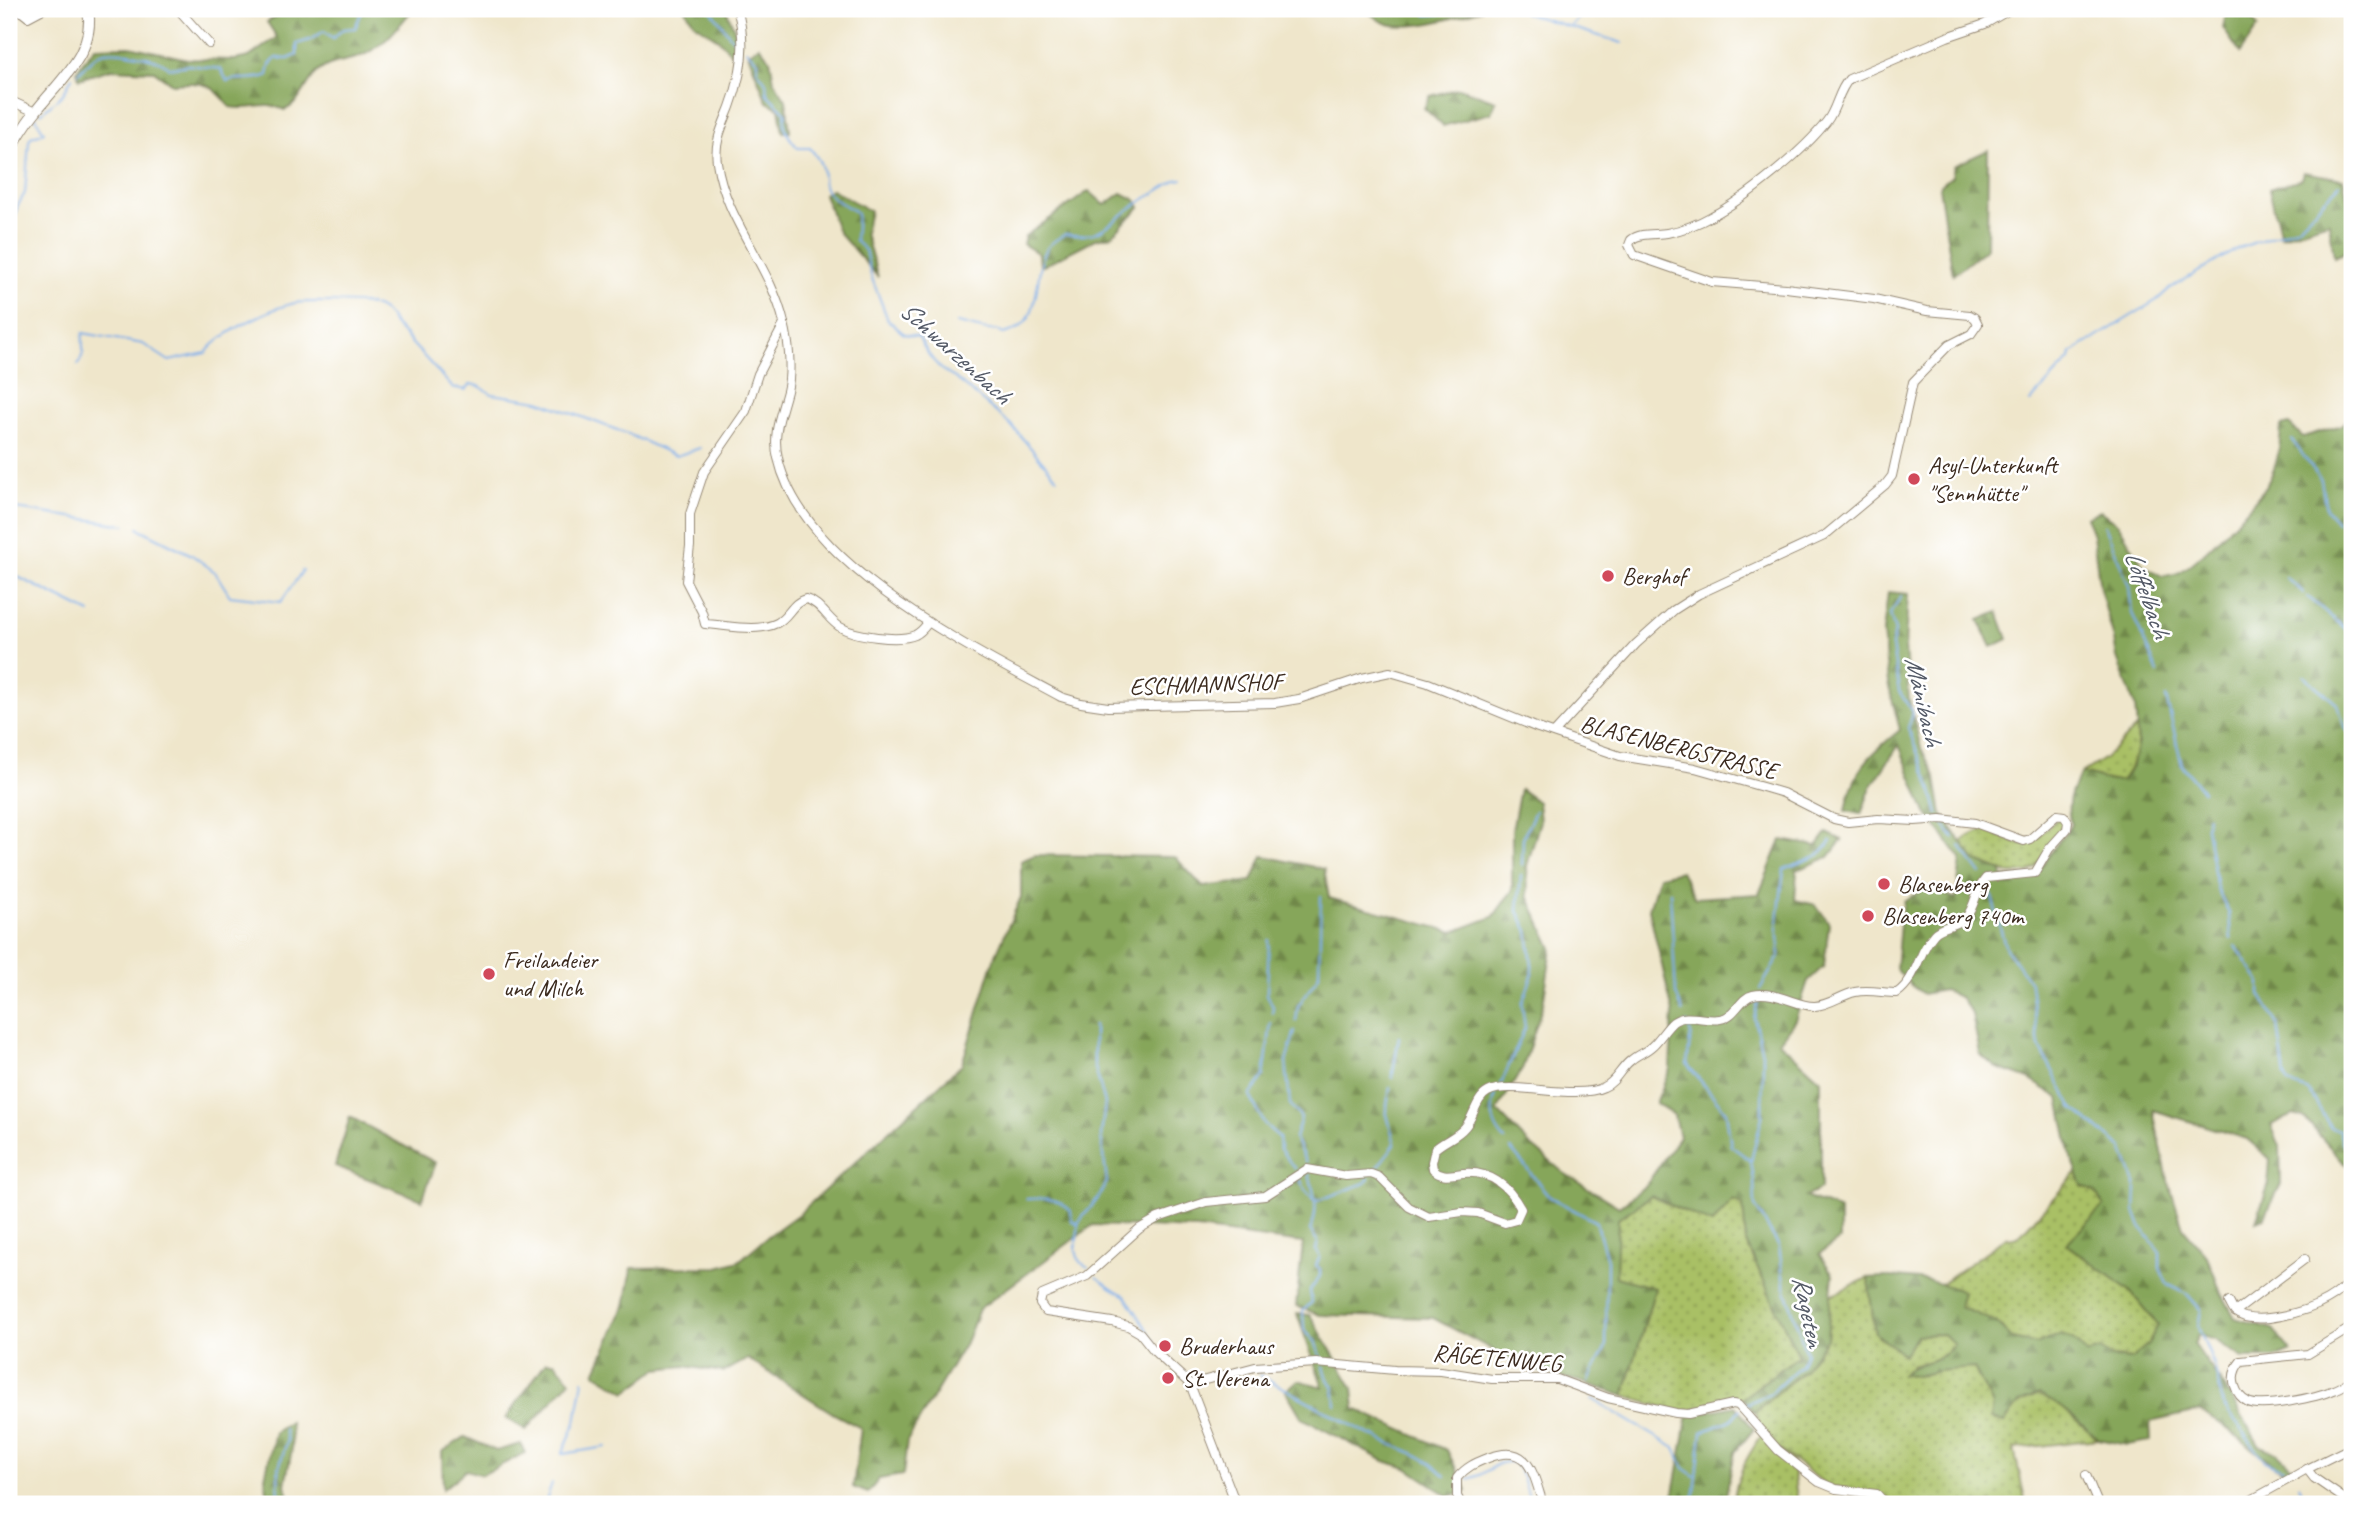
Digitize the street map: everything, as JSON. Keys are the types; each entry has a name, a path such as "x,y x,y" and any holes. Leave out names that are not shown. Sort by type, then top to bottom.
{"street":[{"path":"18,9 28,17 43,9"},
{"path":"9,152 34,112 70,70 84,48 90,23 88,9"},
{"path":"178,9 209,44"},
{"name":"ESCHMANNSHOF","path":"737,9 743,27 743,49 732,103 717,144 716,161 735,216 764,270 784,324 788,388 777,423 778,457 785,479 801,508 821,534 898,604 927,624 981,654 1061,697 1081,703 1108,707 1275,703 1299,699 1362,678 1390,672 1428,683 1538,728 1555,732"},
{"name":"BLASENBERGSTRASSE","path":"1236,1504 1190,1384 1156,1353 1140,1333 1112,1322 1046,1312 1040,1304 1045,1293 1087,1276 1139,1229 1158,1218 1206,1202 1265,1196 1307,1169 1346,1176 1371,1174 1379,1177 1409,1207 1429,1217 1462,1212 1478,1213 1505,1223 1516,1220 1521,1209 1501,1182 1467,1173 1445,1176 1433,1169 1436,1149 1468,1125 1488,1092 1513,1089 1556,1092 1605,1087 1629,1061 1652,1046 1680,1018 1716,1020 1727,1017 1737,1011 1746,998 1755,995 1785,997 1814,1006 1826,1004 1852,992 1866,990 1898,993 1910,980 1921,953 1934,934 1940,928 1961,921 1968,915 1977,888 1986,878 2035,873 2049,849 2067,829 2068,822 2064,816 2057,815 2030,839 2024,841 1964,821 1878,819 1848,822 1834,819 1783,793 1695,768 1620,756 1567,740 1555,732 1636,644 1674,610 1699,594 1824,536 1885,485 1892,476 1913,382 1949,345 1972,334 1978,324 1970,315 1927,311 1874,299 1712,282 1634,255 1629,245 1631,240 1641,235 1684,229 1738,200 1815,135 1830,118 1842,87 1849,79 1984,24 2011,9"},
{"path":"9,100 34,112"},
{"path":"784,324 758,373 746,411 704,472 690,514 686,581 702,612 705,624 767,626 784,618 794,605 806,599 817,604 840,627 854,633 905,637 922,631 927,624"},
{"path":"2235,1312 2305,1259"},
{"path":"2229,1302 2235,1312 2250,1318 2267,1319 2300,1311 2327,1300 2352,1278"},
{"path":"2352,1327 2308,1354 2241,1361 2235,1369 2233,1381 2237,1392 2243,1398 2250,1403 2263,1404 2332,1391 2352,1380"},
{"name":"RÄGETENWEG","path":"1190,1384 1255,1367 1316,1363 1441,1371 1492,1378 1556,1379 1608,1398 1665,1412 1688,1414 1725,1405 1740,1408 1778,1450 1819,1482 1836,1489 1877,1494 1886,1504"},
{"path":"2244,1504 2352,1447"},
{"path":"1461,1504 1457,1496 1457,1478 1473,1464 1502,1452 1512,1452 1522,1457 1529,1466 1543,1504"},
{"path":"2306,1469 2314,1478 2352,1504"},
{"path":"2086,1475 2098,1504"}],"green space":[{"path":"288,9 301,9 307,15 317,9 413,9 377,47 361,56 318,71 292,106 285,110 270,106 230,107 224,98 205,85 172,84 154,71 111,69 79,79 77,70 95,47 130,46 187,59 235,60 249,57 277,37 267,22"},
{"path":"685,9 726,9 740,43 736,58 718,39 694,23"},
{"path":"1365,9 1482,9 1432,23 1405,26 1383,22"},
{"path":"2227,9 2245,9 2258,27 2240,53 2223,28"},
{"path":"759,46 770,59 774,81 786,100 790,132 783,132 779,108 767,102 748,53"},
{"path":"1459,88 1496,101 1491,113 1443,126 1424,108 1430,96"},
{"path":"1988,150 1987,248 1953,275 1939,187 1952,176 1954,166"},
{"path":"2303,172 2343,179 2352,217 2352,249 2334,257 2329,222 2281,236 2269,189 2301,179"},
{"path":"831,189 870,211 865,233 878,277 838,232 824,194"},
{"path":"1089,191 1105,205 1122,193 1136,200 1140,207 1111,236 1095,239 1043,266 1040,265 1039,254 1023,244 1025,236"},
{"path":"2352,416 2352,1169 2304,1118 2293,1115 2271,1125 2280,1146 2281,1184 2264,1218 2256,1221 2268,1186 2270,1159 2247,1139 2153,1110 2168,1180 2183,1228 2207,1256 2220,1290 2235,1318 2273,1329 2291,1351 2275,1358 2243,1358 2215,1340 2198,1335 2194,1344 2226,1389 2259,1445 2278,1454 2293,1468 2285,1473 2221,1424 2199,1411 2150,1422 2151,1441 2127,1445 2098,1439 2063,1408 2039,1394 2020,1402 2004,1423 1991,1419 1993,1405 1974,1368 1916,1376 1901,1375 1914,1366 1942,1356 1954,1344 1944,1334 1917,1335 1904,1355 1875,1333 1868,1278 1917,1279 1952,1288 1963,1292 1959,1307 1996,1322 2013,1339 2037,1345 2053,1337 2064,1336 2074,1341 2087,1354 2100,1350 2114,1358 2132,1359 2148,1344 2158,1325 2129,1290 2066,1244 2104,1206 2095,1192 2082,1186 2070,1152 2059,1098 2029,1079 1995,1067 1980,1054 1972,1014 1961,998 1944,990 1923,994 1896,969 1904,901 1928,887 1956,899 1961,859 1926,813 1899,745 1871,787 1861,814 1846,811 1853,785 1864,764 1900,730 1888,683 1883,632 1888,592 1908,594 1905,646 1909,700 1921,748 1936,778 1942,814 1974,860 2002,871 2003,878 2034,877 2071,824 2070,797 2082,773 2110,781 2121,781 2133,765 2138,742 2135,706 2117,658 2100,589 2093,535 2086,517 2100,511 2118,524 2143,565 2162,576 2178,573 2187,568 2225,532 2267,484 2278,456 2281,426 2289,424 2303,437 2342,425"},
{"path":"1998,612 2008,639 1992,647 1979,620"},
{"path":"2137,727 2135,756 2121,781 2082,773 2105,758"},
{"path":"1520,789 1538,802 1540,821 1527,866 1528,896 1552,948 1543,1004 1523,1067 1497,1111 1528,1143 1564,1173 1619,1207 1646,1185 1679,1137 1674,1115 1656,1103 1670,1069 1673,1013 1649,909 1659,876 1681,871 1695,898 1759,894 1781,840 1817,846 1827,833 1842,840 1829,857 1797,870 1795,900 1816,905 1829,923 1824,966 1808,981 1795,1020 1779,1042 1821,1080 1821,1189 1805,1197 1840,1210 1840,1239 1819,1254 1833,1274 1827,1338 1803,1371 1754,1412 1743,1398 1798,1356 1746,1242 1743,1205 1733,1200 1712,1224 1651,1196 1618,1219 1616,1277 1655,1288 1624,1396 1529,1369 1433,1318 1320,1315 1296,1306 1303,1243 1197,1229 1093,1225 979,1309 967,1340 907,1441 903,1475 879,1479 868,1493 853,1487 861,1428 834,1414 748,1359 723,1372 684,1366 657,1369 626,1392 595,1373 625,1306 632,1268 718,1267 739,1261 800,1213 962,1064 994,959 1021,897 1021,861 1035,855 1175,857 1203,887 1252,881 1263,856 1324,869 1329,898 1453,932 1493,917 1512,891 1512,830"},
{"path":"2058,818 2065,821 2064,828 2035,868 2028,873 2008,873 1974,860 1961,842 1971,835 1986,831 2023,845 2033,841"},
{"path":"350,1117 436,1163 422,1200 335,1166"},
{"path":"2077,1172 2082,1186 2095,1192 2104,1206 2067,1245 2129,1290 2158,1325 2148,1344 2132,1359 2087,1354 2074,1341 2064,1336 2053,1337 2037,1345 2013,1339 1996,1322 1959,1307 1942,1283 2007,1237 2018,1237"},
{"path":"1651,1196 1712,1224 1733,1200 1743,1205 1746,1242 1798,1356 1743,1398 1716,1401 1704,1408 1680,1412 1624,1396 1655,1289 1615,1277 1618,1219"},
{"path":"1868,1278 1875,1333 1904,1354 1917,1335 1944,1334 1954,1344 1940,1357 1910,1366 1916,1376 1975,1367 2004,1423 2020,1402 2039,1394 2063,1408 2098,1439 2014,1449 2026,1504 1888,1504 1882,1496 1828,1486 1779,1449 1759,1424 1755,1412 1803,1371 1827,1338 1831,1295"},
{"path":"1297,1314 1310,1315 1353,1388 1355,1409 1447,1450 1467,1491 1449,1496 1407,1468 1384,1461 1302,1418 1286,1391 1298,1380 1323,1387"},
{"path":"546,1362 555,1362 570,1381 526,1430 506,1418"},
{"path":"1735,1406 1754,1429 1735,1452 1724,1504 1672,1504 1688,1415"},
{"path":"290,1422 292,1449 285,1485 291,1504 269,1504 265,1477 275,1432"},
{"path":"1762,1435 1792,1462 1798,1504 1733,1504 1743,1468"},
{"path":"465,1437 496,1451 521,1444 525,1453 482,1475 466,1470 443,1489 442,1452"}],"waterway":[{"name":"Schwarzenbach","path":"78,73 96,55 115,52 147,57 170,68 189,65 221,69 227,81 259,78 268,75 270,65 276,58 288,59 297,55 297,44 324,31 333,38 343,29 355,28 363,9"},
{"name":"Schwarzenbach","path":"709,9 738,44"},
{"path":"1393,9 1397,13 1410,9"},
{"path":"1420,9 1427,15 1440,14 1448,9"},
{"path":"1512,9 1622,43"},
{"path":"1570,27 1583,9"},
{"name":"Schwarzenbach","path":"746,50 758,61 757,70 766,82 767,94 786,113 785,128 792,140 798,148 810,148 817,157 823,171 826,190 857,213 855,241 865,250 871,276 888,320 904,334 919,337 938,366 1010,424 1057,478"},
{"name":"Schwarzenbach","path":"41,113 63,94 72,77"},
{"name":"Schwarzenbach","path":"9,220 16,215 17,207 25,193 29,141 31,137 44,132 37,117"},
{"path":"957,323 997,330 1003,334 1017,329 1032,310 1043,258 1052,243 1065,234 1095,233 1176,180 1182,179"},
{"path":"2030,402 2070,359 2071,353 2157,300 2169,289 2239,248 2298,227 2340,184"},
{"path":"78,365 83,352 83,333 143,344 169,361 206,353 222,337 234,330 260,316 295,303 364,304 387,314 452,387 465,390 471,384 492,394 539,401 628,434 676,456 700,448"},
{"path":"2292,440 2321,480 2326,509 2337,522"},
{"path":"9,508 126,525"},
{"name":"Löffelbach","path":"2105,526 2129,586 2132,613 2158,673"},
{"path":"138,528 192,555 215,572 230,596 281,602 303,570"},
{"path":"9,533 14,575 90,613"},
{"path":"2349,539 2352,543"},
{"path":"2285,577 2304,593"},
{"name":"Mänibach","path":"1901,596 1890,614 1895,631 1892,645 1899,691 1913,713 1908,728 1938,814"},
{"path":"2308,597 2347,630 2352,631"},
{"path":"2304,676 2337,704 2346,729 2352,735"},
{"name":"Löffelbach","path":"2166,697 2182,765 2203,791"},
{"path":"1522,865 1523,838 1535,811"},
{"name":"Löffelbach","path":"2207,816 2206,827 2217,888 2229,913 2231,939"},
{"name":"Mänibach","path":"1943,824 1954,838"},
{"path":"1760,989 1780,955 1777,928 1784,869 1819,855 1831,841"},
{"name":"Mänibach","path":"1960,846 1981,874"},
{"path":"1501,1084 1525,1028 1522,1004 1533,973 1528,931 1518,911 1521,875"},
{"name":"Mänibach","path":"1989,886 2006,949 2031,984 2039,1046 2073,1108 2122,1148 2136,1184 2135,1211 2141,1227 2160,1252 2160,1268 2167,1284 2187,1294 2201,1310 2198,1327 2215,1368 2223,1405 2265,1461 2284,1469"},
{"path":"1670,891 1676,994 1683,1012"},
{"path":"1296,1021 1298,1006 1319,975 1321,896"},
{"path":"1269,940 1267,994 1273,1007 1272,1013"},
{"name":"Löffelbach","path":"2236,946 2260,982 2260,994 2278,1025 2285,1077 2289,1084 2309,1091 2331,1128 2339,1130 2343,1144 2352,1147"},
{"name":"Rageten","path":"1743,1405 1770,1394 1801,1365 1806,1353 1784,1284 1779,1246 1755,1206 1751,1161 1762,1117 1763,1058 1754,1018 1758,1001"},
{"path":"1271,1023 1264,1076 1250,1096 1265,1125 1279,1137 1280,1149 1295,1169"},
{"path":"1687,1023 1691,1034 1687,1064 1726,1112 1731,1146 1750,1160"},
{"path":"1088,1267 1080,1262 1076,1250 1078,1223 1099,1197 1107,1182 1101,1136 1105,1103 1094,1064 1094,1025"},
{"path":"1295,1031 1286,1062 1290,1104 1301,1118 1295,1138 1306,1163"},
{"path":"1392,1078 1399,1037"},
{"path":"1375,1170 1395,1144 1386,1111 1390,1088"},
{"path":"1496,1094 1493,1119 1505,1140"},
{"path":"1511,1149 1550,1197 1596,1222 1607,1260 1606,1347 1588,1381"},
{"path":"1309,1174 1315,1209 1310,1230 1318,1242 1316,1250 1320,1257 1316,1265 1320,1269 1320,1276 1310,1291 1312,1302 1303,1311 1304,1330 1315,1341 1322,1361"},
{"path":"1317,1201 1365,1183 1369,1178"},
{"path":"1300,1179 1315,1201"},
{"path":"1026,1199 1045,1199 1061,1203 1071,1211 1072,1221 1077,1223"},
{"path":"1096,1277 1125,1295 1155,1342"},
{"path":"1324,1367 1329,1382 1334,1387 1336,1405"},
{"path":"1260,1375 1370,1435 1420,1457 1446,1476"},
{"path":"562,1454 576,1422 583,1380"},
{"path":"1592,1399 1675,1448 1684,1468 1695,1476"},
{"name":"Rageten","path":"1691,1504 1695,1492 1702,1432 1731,1420 1740,1409"},
{"path":"279,1504 278,1471 287,1441 284,1429"},
{"path":"563,1454 606,1447"},
{"path":"1468,1479 1502,1463 1515,1463 1523,1477 1531,1504"},
{"path":"545,1504 552,1483"},
{"name":"Mänibach","path":"2299,1485 2307,1504"}],"place":[{"name":"Asyl-Unterkunft \"Sennhütte\"","path":"1914,479"},
{"name":"Berghof","path":"1608,576"},
{"name":"Blasenberg","path":"1884,884"},
{"name":"Blasenberg 740m","path":"1868,916"},
{"name":"Freilandeier und Milch","path":"489,974"},
{"name":"Bruderhaus","path":"1165,1346"},
{"name":"St. Verena","path":"1168,1378"}]}
